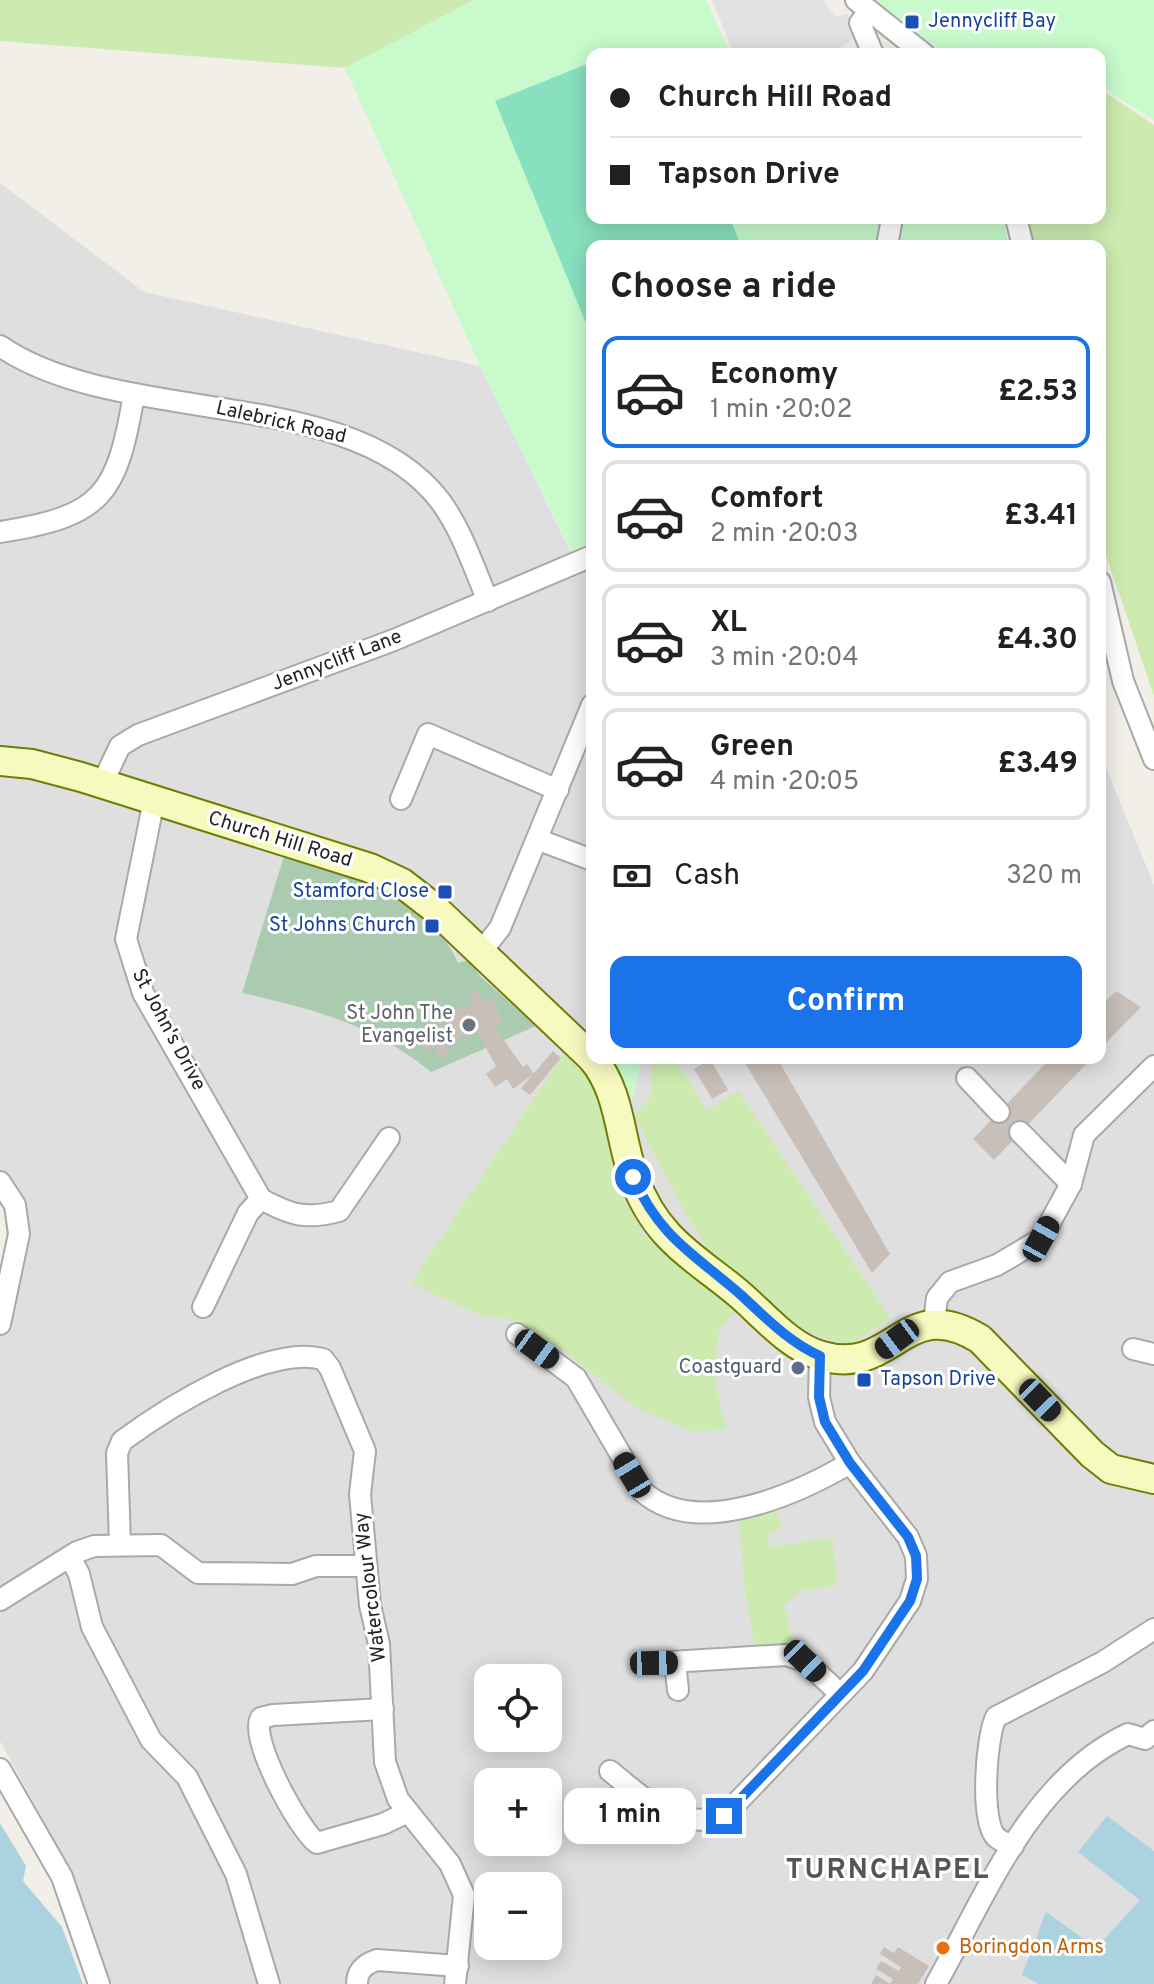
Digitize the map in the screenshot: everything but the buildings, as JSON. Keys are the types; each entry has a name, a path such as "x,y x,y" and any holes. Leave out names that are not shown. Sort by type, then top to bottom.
{"street":[{"path":"862,11 871,48"},
{"path":"862,11 915,48"},
{"name":"Lalebrick Road","path":"0,346 61,375 134,394 211,406 351,438 388,455 416,476 440,502 458,532 488,601"},
{"path":"0,532 69,517 95,499 112,479 123,456 134,394"},
{"name":"Jennycliff Lane","path":"102,784 120,746 138,735 380,646 586,558"},
{"path":"1106,608 1123,681 1154,759"},
{"path":"481,952 500,928 539,840 586,720"},
{"path":"401,799 428,734 558,790"},
{"name":"Church Hill Road","path":"0,761 32,764 102,784 370,868 402,883 481,952 586,1052"},
{"name":"St John's Drive","path":"154,800 128,924 126,939 132,965 143,993 261,1199"},
{"path":"539,840 586,858"},
{"name":"Church Hill Road","path":"597,1064 614,1096 633,1177 648,1210 686,1252 781,1332 820,1356"},
{"path":"934,1322 937,1298 950,1282 997,1265 1041,1239 1071,1184 1084,1135 1154,1066"},
{"path":"967,1078 999,1112"},
{"path":"1020,1132 1071,1184"},
{"path":"203,1307 248,1213 261,1199 287,1213 313,1218 339,1211 389,1138"},
{"path":"0,1182 15,1205 19,1234 0,1324"},
{"path":"610,1771 638,1794 691,1822 724,1816 863,1671 910,1601 917,1579 916,1556 908,1537 850,1463 825,1422 819,1397 820,1356 842,1360 877,1354 918,1327 934,1322 962,1328 980,1339 1092,1454 1111,1469 1154,1479"},
{"path":"517,1334 576,1378 642,1491 655,1503 676,1511 710,1512 761,1504 810,1487 850,1463"},
{"path":"1133,1349 1154,1354"},
{"name":"Watercolour Way","path":"120,1544 117,1453 122,1441 254,1365 310,1356 323,1359 330,1368 365,1451 360,1494 366,1566 379,1644 385,1762 398,1799 450,1864 464,1895 456,1975"},
{"path":"0,1600 70,1557 94,1546 161,1545 198,1573 292,1574 316,1566 366,1566"},
{"path":"70,1557 79,1574 92,1627 151,1740 187,1777 236,1874 269,1984"},
{"path":"1013,1846 996,1838 988,1823 989,1731 996,1717 1103,1662 1154,1629"},
{"path":"654,1663 786,1655 805,1661 840,1694"},
{"path":"675,1662 678,1690"},
{"path":"383,1709 273,1715 261,1718 257,1730 262,1749 292,1809 317,1843 383,1824 408,1812"},
{"path":"936,1984 1013,1846 1048,1796 1098,1748 1128,1734 1151,1742"},
{"path":"0,1769 62,1877 99,1984"},
{"path":"617,1812 638,1794"},
{"path":"357,1984 357,1976 364,1964 377,1960 456,1975"}],"shaded area":[{"path":"712,0 822,0 836,16 848,14 859,36 839,48 732,48"},
{"path":"0,183 144,292 480,366 581,573 586,570 586,1064 1106,1064 1106,768 1154,885 1154,1893 1073,1984 108,1984 69,1868 0,1741 0,1324 19,1234 0,1182"}],"green space":[{"path":"0,0 474,0 345,68 0,41"},
{"path":"474,0 706,0 728,48 586,48 586,224 1004,224 1008,240 586,240 586,570 582,573 480,366 345,68"},
{"path":"865,0 1154,0 1154,120 1106,90 1106,48 917,48"},
{"path":"586,64 586,224 732,224 739,240 586,240 586,323 495,101"},
{"path":"1106,93 1154,125 1154,696 1106,555 1106,240 1024,240 1020,224 1106,224"},
{"path":"284,856 359,881 407,905 428,921 445,940 458,963 469,960 480,976 536,1026 431,1072 387,1042 341,1020 242,993"},
{"path":"565,1052 586,1073 599,1100 627,1205 643,1234 737,1309 719,1329 715,1381 726,1429 694,1432 636,1408 564,1351 506,1318 486,1318 411,1283"},
{"path":"613,1064 641,1064 633,1100"},
{"path":"653,1064 679,1064 707,1111 738,1090 891,1319 847,1346 803,1330 711,1253 685,1213 634,1116 650,1098"},
{"path":"775,1507 781,1529 767,1535 771,1547 832,1537 838,1585 800,1591 784,1606 795,1650 755,1647 744,1586 739,1514"}],"water":[{"path":"1107,1816 1154,1851 1154,1984 1039,1984 1022,1975 1046,1912 1096,1948 1140,1900 1078,1852"},
{"path":"0,1823 26,1866 23,1881 62,1927 83,1984 0,1984"}],"place":[{"name":"Jennycliff Bay","path":"912,22"},
{"name":"Stamford Close","path":"445,892"},
{"name":"St Johns Church","path":"432,926"},
{"name":"St John The Evangelist","path":"469,1025"},
{"name":"Coastguard","path":"798,1368"},
{"name":"Tapson Drive","path":"864,1380"},
{"name":"Boringdon Arms","path":"943,1948"}],"district":[{"name":"TURNCHAPEL","path":"888,1871"}],"route":[{"path":"633,1177 648,1210 669,1236 781,1332 804,1349 820,1356 819,1397 825,1422 850,1463 908,1537 916,1556 917,1579 910,1601 863,1671 724,1816"}]}
